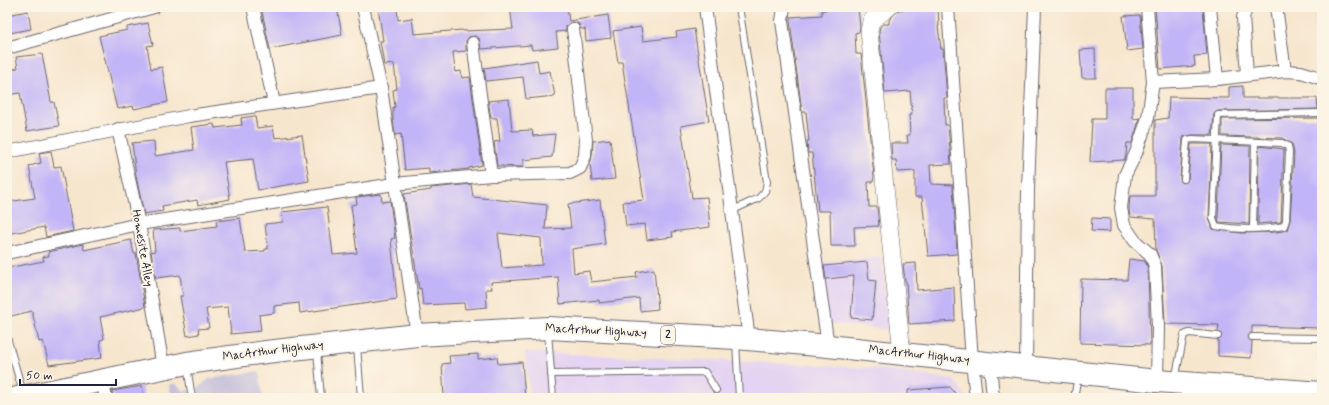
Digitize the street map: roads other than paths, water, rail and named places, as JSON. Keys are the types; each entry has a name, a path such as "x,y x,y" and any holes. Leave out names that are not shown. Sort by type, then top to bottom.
{"highway":[{"name":"MacArthur Highway","path":"21,397 104,388 163,368 187,363 316,345 418,335 548,328 742,339 828,346 1079,373 1175,386 1322,393"}],"street":[{"path":"253,7 274,103"},
{"path":"363,7 380,88 418,335"},
{"path":"705,7 731,211 742,339"},
{"path":"784,7 782,20 828,346"},
{"path":"889,7 871,21 869,31 902,353"},
{"path":"948,7 981,362 993,398"},
{"path":"1026,367 1028,189 1035,7"},
{"path":"1147,7 1153,82 1148,118 1136,153 1125,175 1121,208 1124,225 1135,241 1150,254 1155,266 1158,326 1175,386"},
{"path":"1210,7 1217,78"},
{"path":"1247,7 1242,17 1247,75"},
{"path":"1276,7 1285,71"},
{"path":"7,48 148,8"},
{"path":"7,253 139,224 394,184 491,175 570,173 580,168 585,156 586,140 573,29"},
{"path":"473,42 491,175"},
{"path":"1153,82 1217,78 1285,71 1301,72 1320,78"},
{"path":"7,152 118,129 274,103 380,88"},
{"name":"Homesite Alley","path":"118,129 139,224 163,368"},
{"path":"976,398 981,362"}],"lane":[{"path":"731,211 759,198 765,192 767,182 739,7"},
{"path":"1184,179 1187,140 1216,140 1282,143 1288,146 1289,153 1286,220 1284,226 1224,228 1216,226 1213,218 1216,140 1218,115 1322,113"},
{"path":"1253,228 1255,142"},
{"path":"548,328 553,398"},
{"path":"1175,386 1184,335 1218,336"},
{"path":"7,337 21,397"},
{"path":"1252,337 1322,338"},
{"path":"739,398 742,339"},
{"path":"356,341 361,398"},
{"path":"316,345 321,398"},
{"path":"187,363 192,398"},
{"path":"551,374 705,372 716,390"},
{"path":"1074,398 1079,373"}]}
